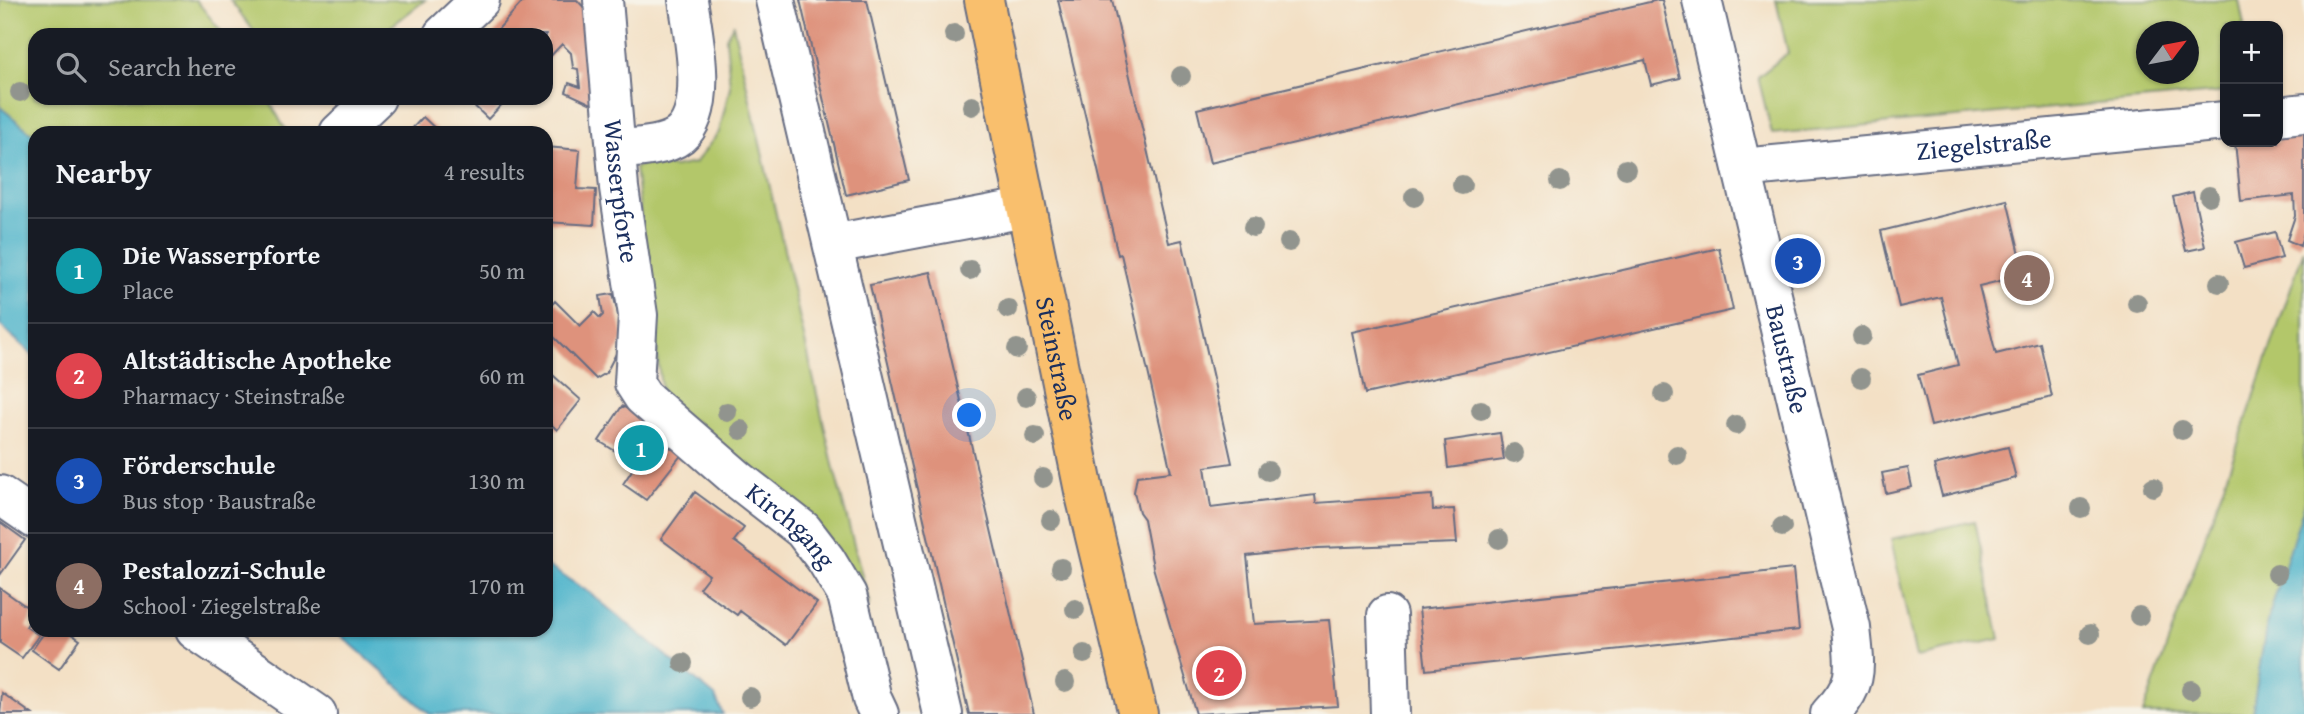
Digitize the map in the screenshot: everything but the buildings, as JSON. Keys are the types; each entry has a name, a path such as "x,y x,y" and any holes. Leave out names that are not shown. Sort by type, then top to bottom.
{"main road":[{"name":"Steinstraße","path":"984,0 1084,491 1139,714"}],"street":[{"path":"450,28 480,0"},
{"name":"Wasserpforte","path":"603,0 618,149 619,188 638,315 635,383"},
{"path":"618,149 647,148 680,135 696,109 697,67 688,0"},
{"path":"775,0 943,714"},
{"name":"Baustraße","path":"1702,0 1851,628 1856,670 1846,698 1830,714"},
{"path":"346,126 369,105"},
{"path":"2283,115 2304,113"},
{"name":"Ziegelstraße","path":"1742,169 2220,121"},
{"path":"833,244 1025,208"},
{"name":"Kirchgang","path":"635,383 643,397 740,481 803,530 826,560 847,595 872,699 879,714"},
{"path":"0,495 28,514"},
{"path":"1387,615 1390,714"},
{"path":"205,637 317,714"}],"green space":[{"path":"0,0 196,0 218,28 28,28 28,105 271,105 284,126 28,126 28,130 0,107"},
{"path":"230,0 425,0 389,28 252,28"},
{"path":"1776,0 2239,0 2243,21 2220,21 2220,92 1772,134 1758,77 1788,53"},
{"path":"733,25 834,469 870,606 827,536 662,396 635,168 645,163 674,167 695,163 719,132 730,87 726,38"},
{"path":"2304,249 2304,506 2267,622 2252,714 2143,714 2245,424"},
{"path":"1975,521 2000,639 1916,657 1891,539"}],"water":[{"path":"0,107 28,130 28,351 0,325"},
{"path":"2304,506 2304,714 2252,714 2267,622"},
{"path":"553,569 590,593 715,696 723,714 430,714 343,637 553,637"}],"place":[{"name":"Förderschule","path":"1798,261"},
{"name":"Pestalozzi-Schule","path":"2027,278"},
{"name":"Die Wasserpforte","path":"641,448"},
{"name":"Altstädtische Apotheke","path":"1219,673"}]}
